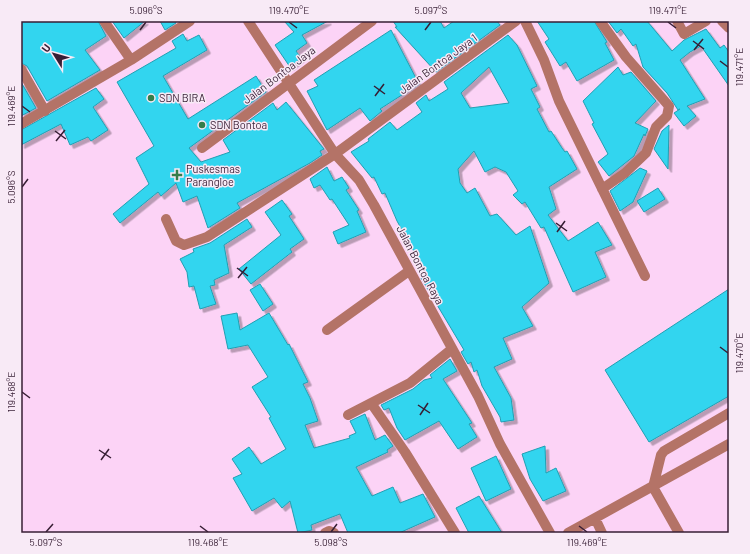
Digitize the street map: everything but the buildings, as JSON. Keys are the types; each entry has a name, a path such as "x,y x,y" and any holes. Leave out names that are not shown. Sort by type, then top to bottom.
{"street":[{"path":"104,21 131,60"},
{"path":"21,124 131,60 190,21"},
{"name":"Jalan Bontoa Raya","path":"248,21 289,81 335,154 359,180 478,396 500,444 550,533"},
{"name":"Jalan Bontoa Jaya","path":"202,148 279,91 289,81 372,21"},
{"name":"Jalan Bontoa Jaya 1","path":"166,219 176,241 184,245 194,243 207,237 335,154 516,21"},
{"path":"525,21 544,60 559,101 645,276"},
{"path":"600,21 626,57 669,106 667,116 656,127 646,153 625,173 602,189"},
{"path":"677,21 684,34 706,21"},
{"path":"722,21 729,28"},
{"path":"21,69 45,111"},
{"path":"327,330 409,271"},
{"path":"348,415 410,383 452,349"},
{"path":"371,403 405,452 455,533"},
{"path":"679,533 653,487 661,455 664,451 729,413"},
{"path":"568,533 729,444"},
{"path":"595,518 602,533"},
{"path":"325,533 329,530 334,533"}],"place":[{"name":"SDN BIRA","path":"151,98"},
{"name":"SDN Bontoa","path":"202,125"},
{"name":"Puskesmas Parangloe","path":"177,175"}]}
